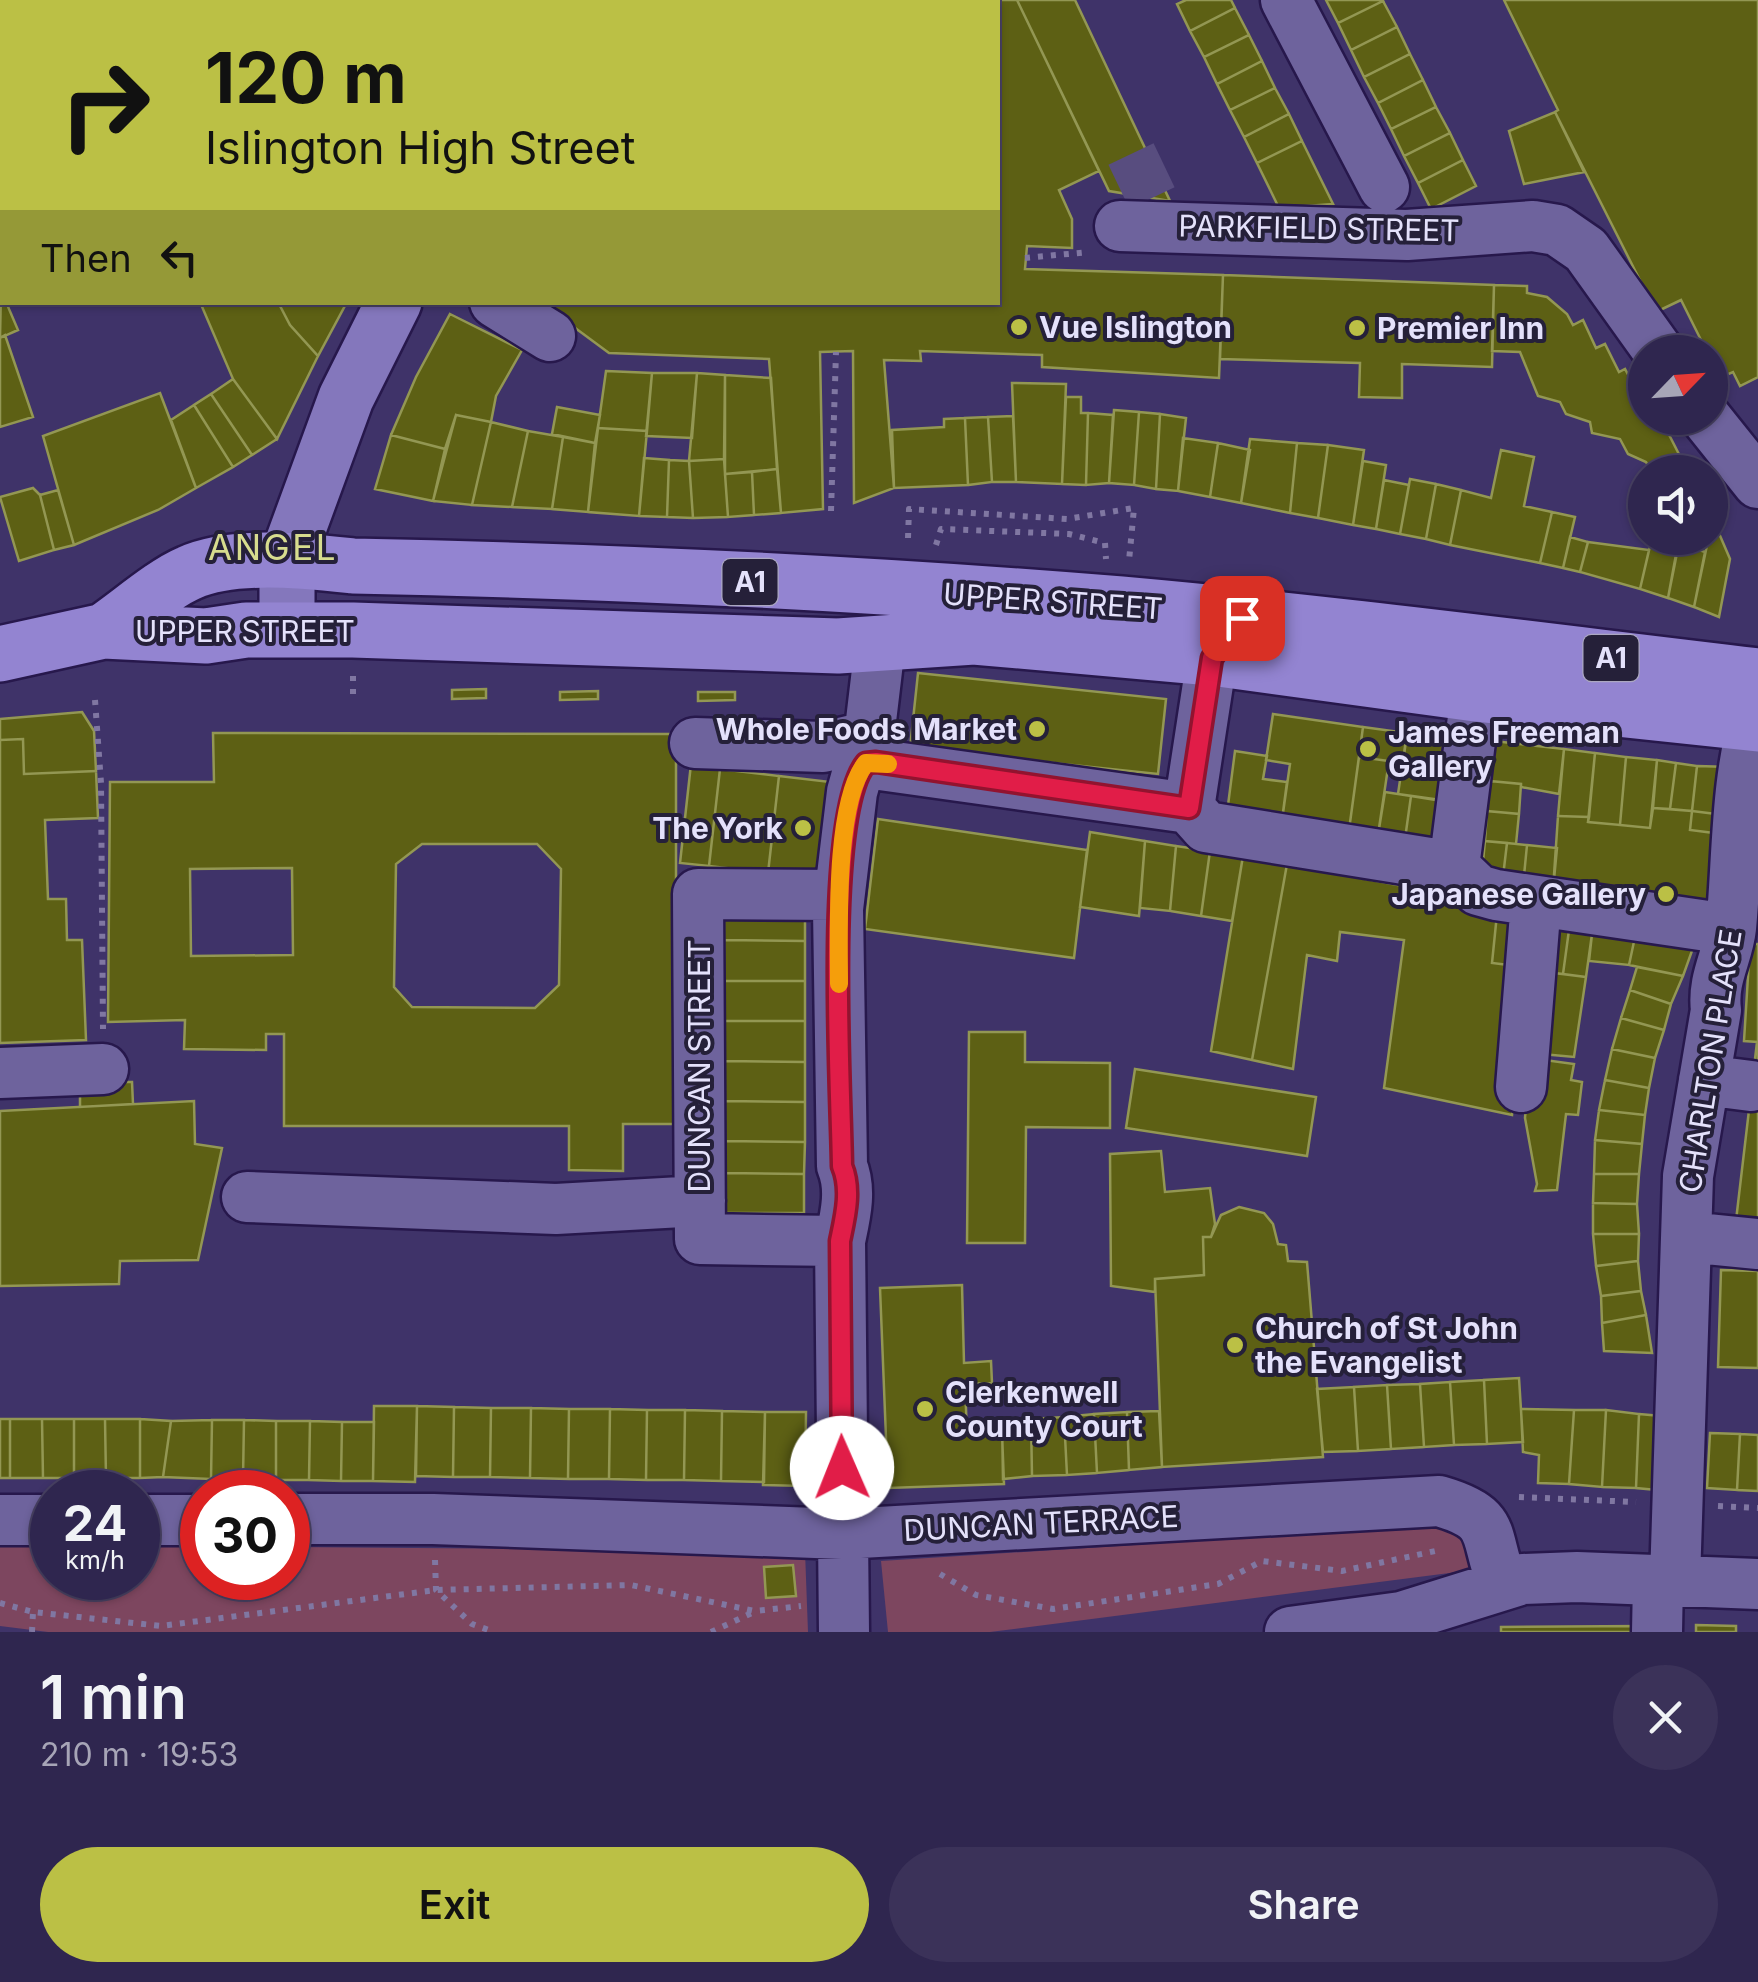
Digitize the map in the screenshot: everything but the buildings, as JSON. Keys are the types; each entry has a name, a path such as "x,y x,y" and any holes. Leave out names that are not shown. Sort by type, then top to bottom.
{"highway":[{"name":"UPPER STREET","path":"104,631 189,573 223,565 287,559 352,566 818,584 1122,604 1227,638 1476,694 1757,708"},
{"name":"UPPER STREET","path":"104,631 206,636 288,629 880,645 974,637 1464,640 1757,708"},
{"name":"A1","path":"2,646 104,631"}],"main road":[{"path":"288,629 287,559 346,398 392,305"}],"street":[{"path":"1286,0 1384,187"},
{"name":"PARKFIELD STREET","path":"1146,217 1408,235 1533,226 1558,230 1586,250 1648,335"},
{"path":"500,305 550,336"},
{"path":"1720,435 1758,483"},
{"path":"1189,808 1227,638"},
{"path":"826,1619 842,1534 840,1241 846,1216 847,1179 842,1166 839,895 852,792 881,727 880,645"},
{"path":"1454,867 1476,694"},
{"name":"CHARLTON PLACE","path":"1657,1632 1667,1580 1688,1176 1722,1070 1717,980 1730,930 1746,752 1757,708"},
{"path":"695,743 823,747 881,727 1189,808 1206,828 1454,867 1478,890 1536,902 1739,930"},
{"name":"DUNCAN STREET","path":"839,895 698,894 700,1240 840,1241"},
{"path":"1520,1087 1536,902"},
{"path":"0,1073 103,1069"},
{"path":"247,1197 556,1210 700,1201"},
{"path":"1687,1237 1758,1244"},
{"name":"DUNCAN TERRACE","path":"310,1519 434,1519 842,1534 1439,1501 1466,1509 1488,1530 1502,1584"},
{"path":"0,1520 30,1520"},
{"path":"1290,1632 1400,1616 1440,1620 1502,1584 1523,1579 1578,1577 1758,1584"}],"path":[{"path":"1026,258 1090,252 1146,217"},
{"path":"831,511 836,352"},
{"path":"908,538 909,509 1067,519 1134,508 1129,561"},
{"path":"1013,532 1014,517"},
{"path":"941,529 1069,534 1105,543"},
{"path":"353,675 354,696"},
{"path":"95,700 102,783 103,1069"},
{"path":"1518,1498 1647,1502"},
{"path":"1728,1506 1758,1508"},
{"path":"928,1568 976,1595 1053,1609 1218,1584 1262,1561 1342,1572 1443,1550 1451,1542"},
{"path":"0,1604 33,1612 162,1626 436,1590 631,1585 755,1611 826,1619"},
{"path":"436,1590 472,1624 494,1632"},
{"path":"711,1632 755,1611"},
{"path":"32,1632 33,1612"}],"shaded area":[{"path":"1447,1525 1468,1541 1473,1570 990,1632 888,1632 881,1561"},
{"path":"0,1536 30,1538 30,1600 160,1600 160,1544 180,1545 180,1600 310,1600 310,1547 805,1551 808,1632 48,1632 0,1626"}],"tunnel":[{"path":"1131,154 1152,198"}],"slow traffic":[{"path":"839,984 838,909 852,792 857,774 866,763 888,764"}],"place":[{"name":"Vue Islington","path":"1019,327"},
{"name":"Premier Inn","path":"1357,328"},
{"name":"Whole Foods Market","path":"1037,729"},
{"name":"James Freeman Gallery","path":"1368,749"},
{"name":"The York","path":"803,828"},
{"name":"Japanese Gallery","path":"1666,894"},
{"name":"Church of St John the Evangelist","path":"1235,1345"},
{"name":"Clerkenwell County Court","path":"925,1409"}],"district":[{"name":"ANGEL","path":"273,547"}],"route":[{"path":"842,1468 840,1241 846,1216 847,1179 842,1166 838,909 846,830 857,774 866,763 876,762 1189,808 1212,658 1242,618"}]}
